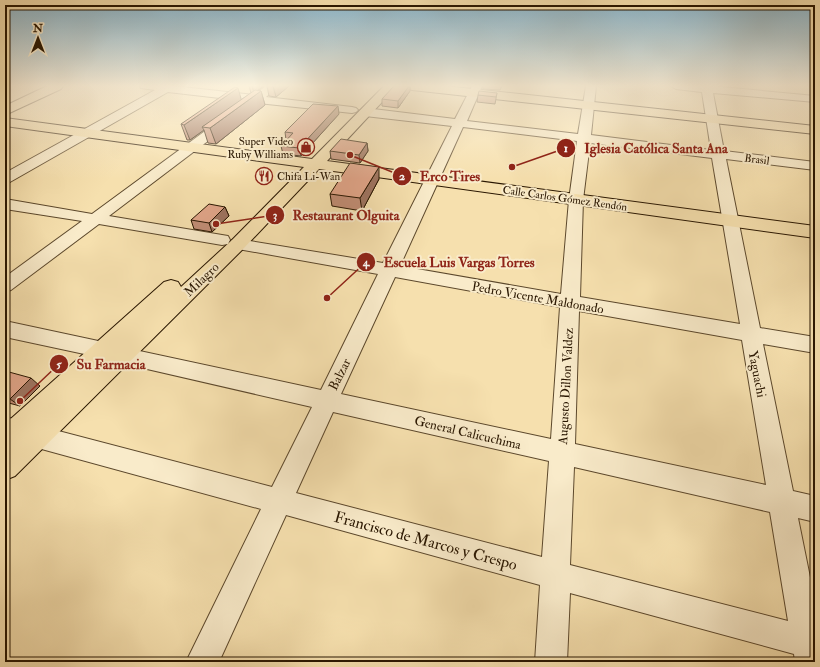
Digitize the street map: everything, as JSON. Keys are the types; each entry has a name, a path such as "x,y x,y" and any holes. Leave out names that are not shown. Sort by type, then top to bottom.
{"main road":[{"name":"Milagro","path":"5,467 16,434 112,353 230,242 353,117"},
{"path":"702,117 815,130"},
{"name":"Calle Carlos Gómez Rendón","path":"5,122 196,145 308,163 815,232"}],"street":[{"path":"5,179 88,133 121,117"},
{"path":"5,286 232,117"},
{"name":"Brasil","path":"410,117 815,166"},
{"name":"Balzar","path":"202,662 462,117"},
{"name":"Augusto Dillon Valdez","path":"551,662 576,200 587,117"},
{"name":"Yaguachi","path":"712,119 750,334 811,650"},
{"name":"Pedro Vicente Maldonado","path":"5,204 815,345"},
{"name":"General Calicuchima","path":"5,329 815,510"},
{"name":"Francisco de Marcos y Crespo","path":"16,434 278,501 556,575 811,650"}],"building":[{"path":"191,117 195,117 184,125 181,124"},
{"path":"216,117 225,117 210,128 202,127"},
{"path":"300,117 328,117 299,148 281,146 293,133 285,132"},
{"path":"341,139 367,143 359,155 330,151"},
{"path":"350,163 379,167 360,198 330,194"},
{"path":"209,204 225,207 209,223 191,220"},
{"path":"9,372 31,378 10,399 5,397 5,376"}],"place":[{"name":"Super Video Ruby Williams","path":"306,147"},
{"name":"Erco Tires","path":"350,155"},
{"name":"Iglesia Católica Santa Ana","path":"512,167"},
{"name":"Chifa Li-Wan","path":"264,176"},
{"name":"Restaurant Olguita","path":"216,224"},
{"name":"Escuela Luis Vargas Torres","path":"327,298"},
{"name":"Su Farmacia","path":"20,401"}]}
